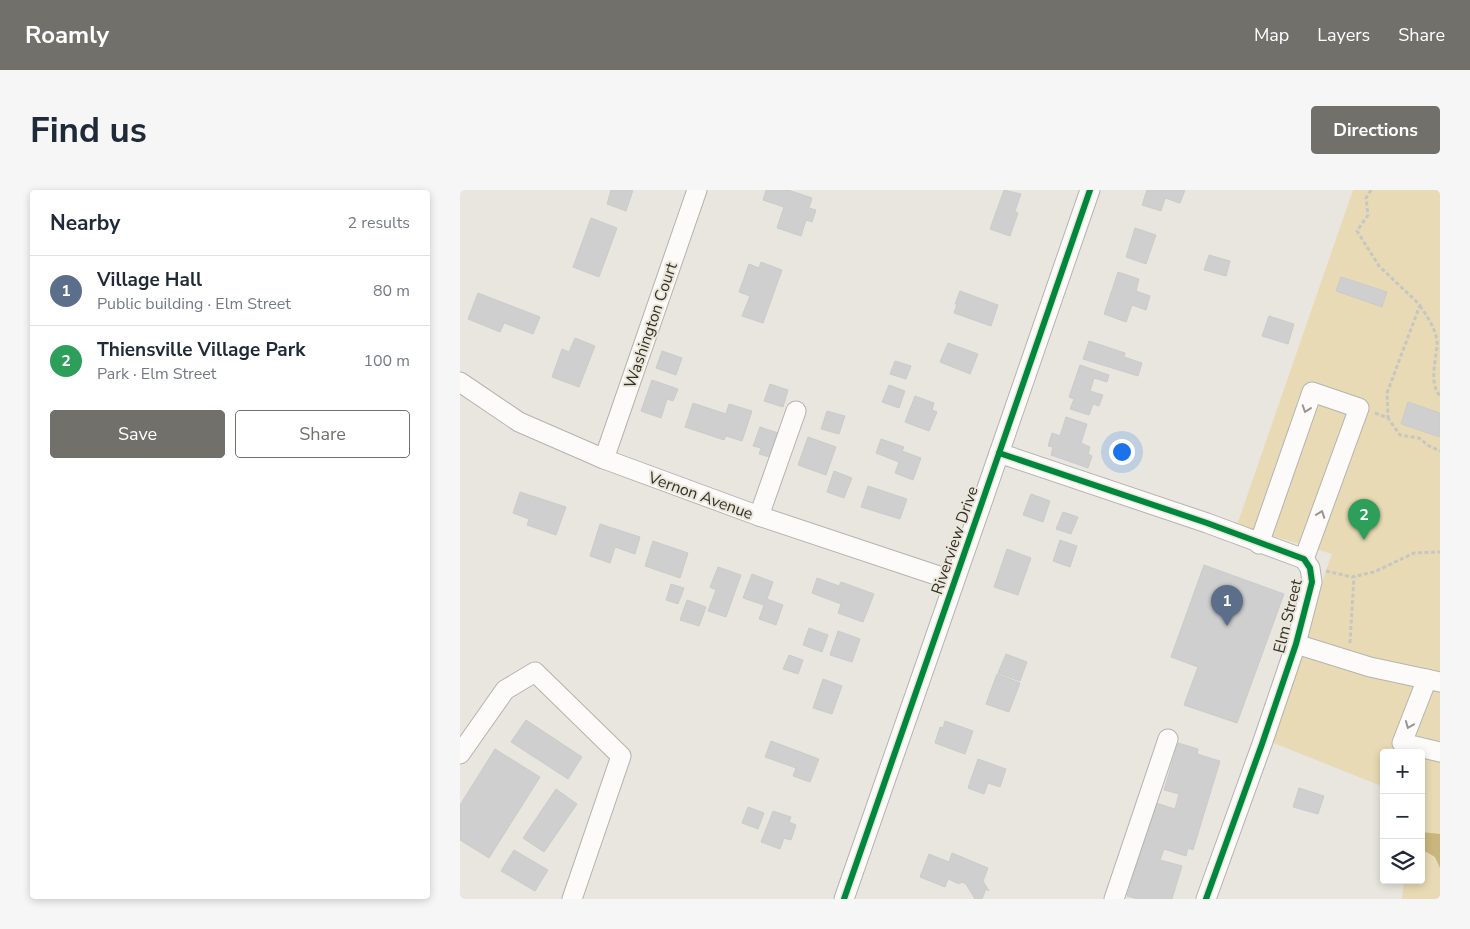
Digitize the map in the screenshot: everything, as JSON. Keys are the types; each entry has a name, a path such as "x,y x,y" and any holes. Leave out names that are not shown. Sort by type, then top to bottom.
{"street":[{"name":"Washington Court","path":"604,459 697,190"},
{"name":"Riverview Drive","path":"844,899 1090,190"},
{"name":"Vernon Avenue","path":"460,382 519,422 604,459 759,516 954,581"},
{"path":"1259,544 1312,392 1360,408 1307,564"},
{"path":"759,516 796,411"},
{"name":"Elm Street","path":"999,453 1207,524 1307,564 1312,582 1296,644 1206,899"},
{"path":"1296,644 1350,661 1433,681 1402,743 1440,752"},
{"path":"460,754 504,690 535,672 621,756 572,899"},
{"path":"1114,899 1168,739"}],"path":[{"path":"1371,190 1366,198 1368,214 1356,231 1379,266 1420,305 1432,325 1437,340 1434,363 1435,390 1440,396"},
{"path":"1420,305 1387,393 1388,418 1400,435 1419,438 1429,446 1440,451"},
{"path":"1360,408 1388,418"},
{"path":"1307,564 1354,576 1374,572 1414,553 1440,552"},
{"path":"1350,661 1354,576"}],"shaded area":[{"path":"1353,190 1440,190 1440,899 1402,899 1404,884 1425,884 1425,749 1380,749 1380,785 1266,740 1332,554 1237,525"},
{"path":"1425,832 1440,834 1440,868 1435,857 1425,851"}],"building":[{"path":"611,190 633,190 626,211 607,204"},
{"path":"766,190 788,190 812,198 809,208 816,210 812,222 806,220 801,236 777,228 784,207 763,200"},
{"path":"1004,190 1021,194 1015,211 1018,213 1010,236 990,229"},
{"path":"1147,190 1185,190 1180,203 1165,198 1161,211 1142,205"},
{"path":"591,218 617,228 599,277 573,267"},
{"path":"1135,228 1156,235 1146,264 1126,257"},
{"path":"1209,255 1230,261 1226,276 1204,270"},
{"path":"761,262 782,270 763,323 742,316 750,296 739,292 749,264 759,268"},
{"path":"1118,272 1139,279 1136,291 1150,296 1146,310 1132,305 1126,322 1104,314"},
{"path":"1341,277 1387,292 1382,307 1336,291"},
{"path":"960,291 998,305 991,326 954,313"},
{"path":"478,293 540,317 533,334 504,323 500,332 468,319"},
{"path":"1269,316 1294,324 1288,344 1262,336"},
{"path":"575,338 595,346 579,387 552,377 562,349 569,352"},
{"path":"1089,341 1125,353 1124,357 1142,363 1138,376 1083,359"},
{"path":"948,343 978,354 970,374 940,362"},
{"path":"662,351 682,358 676,375 656,368"},
{"path":"895,361 911,366 906,379 890,374"},
{"path":"1080,365 1109,375 1107,382 1094,378 1090,391 1103,395 1099,406 1093,404 1089,415 1070,409 1074,399 1069,397"},
{"path":"652,380 678,389 673,401 667,399 661,418 641,411"},
{"path":"770,384 788,390 783,407 764,401"},
{"path":"889,385 905,391 899,408 882,402"},
{"path":"915,396 934,403 932,410 937,412 929,431 905,422"},
{"path":"1408,402 1440,413 1440,437 1401,424"},
{"path":"693,403 726,414 729,404 752,411 742,441 726,436 724,440 685,427"},
{"path":"827,411 845,416 839,434 821,429"},
{"path":"1066,417 1087,424 1081,443 1090,447 1088,454 1092,456 1088,468 1051,455 1053,447 1048,446 1052,433 1060,436"},
{"path":"760,427 781,434 773,458 759,454 761,448 753,446"},
{"path":"808,437 836,447 826,475 798,465"},
{"path":"881,439 904,447 902,451 921,458 913,480 895,473 899,462 876,453"},
{"path":"834,471 852,478 844,498 827,492"},
{"path":"868,486 907,499 900,519 861,507"},
{"path":"520,492 566,507 556,535 527,525 529,519 513,513"},
{"path":"1031,494 1050,501 1043,522 1023,515"},
{"path":"1063,512 1078,517 1071,534 1056,529"},
{"path":"600,524 640,537 635,554 615,547 610,563 590,556"},
{"path":"1060,540 1077,546 1070,567 1053,561"},
{"path":"653,541 688,553 680,578 645,566"},
{"path":"1007,549 1031,558 1018,595 994,587"},
{"path":"1204,565 1284,594 1237,723 1184,705 1198,667 1171,657"},
{"path":"718,567 741,575 726,617 708,611 716,590 710,587"},
{"path":"752,574 773,582 767,599 783,605 776,625 759,619 764,605 743,598"},
{"path":"817,578 839,586 841,582 874,594 863,622 838,613 841,604 812,593"},
{"path":"671,584 684,588 678,604 666,600"},
{"path":"687,600 706,607 699,626 680,620"},
{"path":"809,628 828,635 822,652 803,645"},
{"path":"838,631 860,639 852,662 830,655"},
{"path":"1006,654 1027,662 1020,681 998,673"},
{"path":"789,655 803,660 798,674 783,669"},
{"path":"997,674 1020,683 1009,712 986,704"},
{"path":"823,679 842,686 832,714 813,708"},
{"path":"526,720 582,757 568,779 511,742"},
{"path":"945,721 973,731 965,754 935,743 940,727 943,728"},
{"path":"771,741 819,759 810,782 793,776 796,768 765,757"},
{"path":"1178,743 1198,749 1197,754 1220,761 1193,850 1188,848 1186,856 1164,849 1160,860 1182,866 1172,899 1138,899 1127,896 1156,803 1175,809 1179,794 1164,790"},
{"path":"495,749 540,777 489,858 460,840 460,805"},
{"path":"978,759 1006,769 1000,787 988,783 984,794 968,788"},
{"path":"1299,788 1324,796 1318,814 1293,807"},
{"path":"556,789 577,804 544,852 523,838"},
{"path":"748,807 764,813 758,829 742,823"},
{"path":"773,811 791,817 789,822 796,825 791,840 784,838 780,849 761,842"},
{"path":"514,850 548,870 535,891 501,871"},
{"path":"952,853 988,868 983,881 989,891 986,889 982,899 975,899 966,884 962,882 959,884 948,879 945,887 920,877 929,854 949,862"}],"cycle path":[{"path":"844,899 1090,190"},
{"path":"999,453 1207,523 1304,559 1310,568 1312,582 1296,644 1206,899"}],"place":[{"name":"Thiensville Village Park","path":"1364,540"},
{"name":"Village Hall","path":"1227,626"}]}
